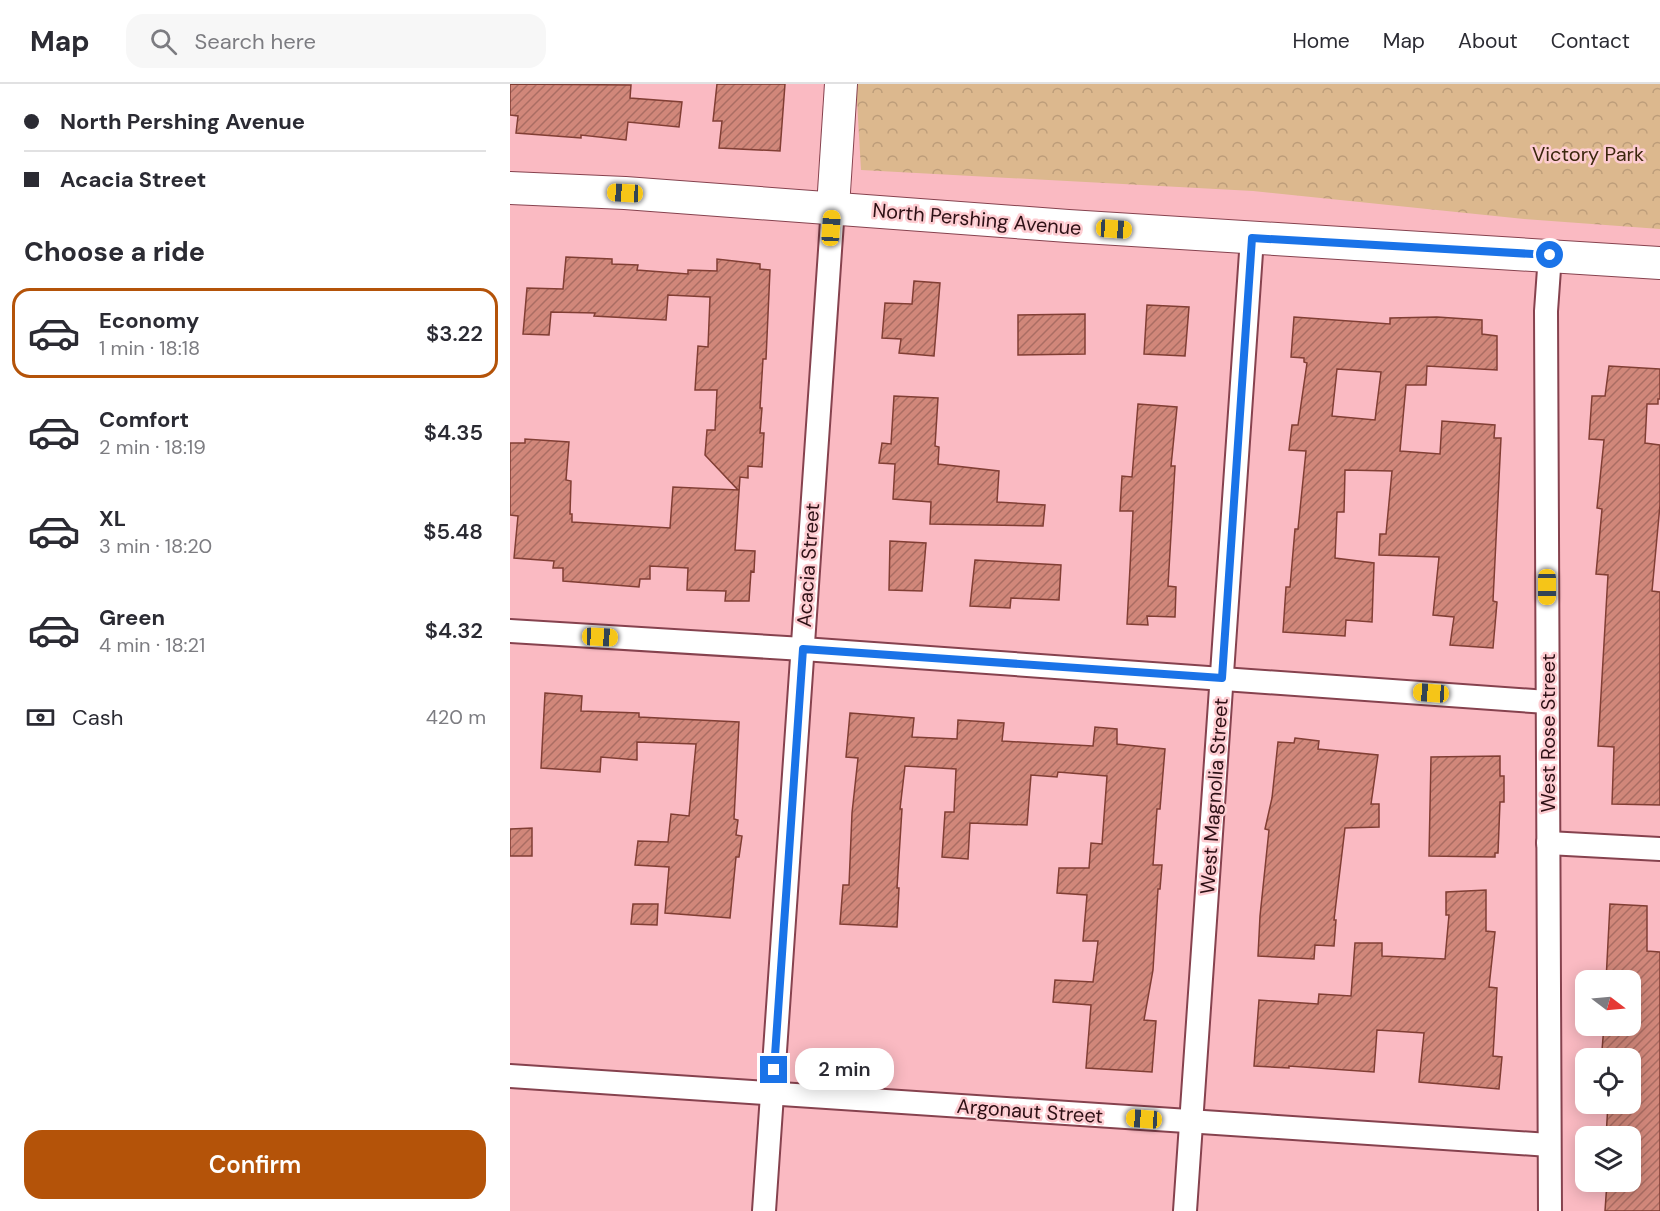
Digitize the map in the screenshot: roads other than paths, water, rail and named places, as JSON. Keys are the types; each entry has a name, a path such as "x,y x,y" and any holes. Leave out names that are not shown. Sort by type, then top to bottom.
{"main road":[{"path":"833,207 841,84"},
{"name":"North Pershing Avenue","path":"510,188 625,193 1068,226 1660,263"}],"street":[{"name":"Acacia Street","path":"764,1211 833,207"},
{"name":"West Magnolia Street","path":"1185,1211 1252,238"},
{"name":"West Rose Street","path":"1550,255 1546,312 1550,1211"},
{"path":"510,631 803,649 1547,702"},
{"path":"1548,843 1660,849"},
{"name":"Argonaut Street","path":"510,1076 1549,1145"}],"park label":[{"name":"Victory Park","path":"1588,154"}]}
